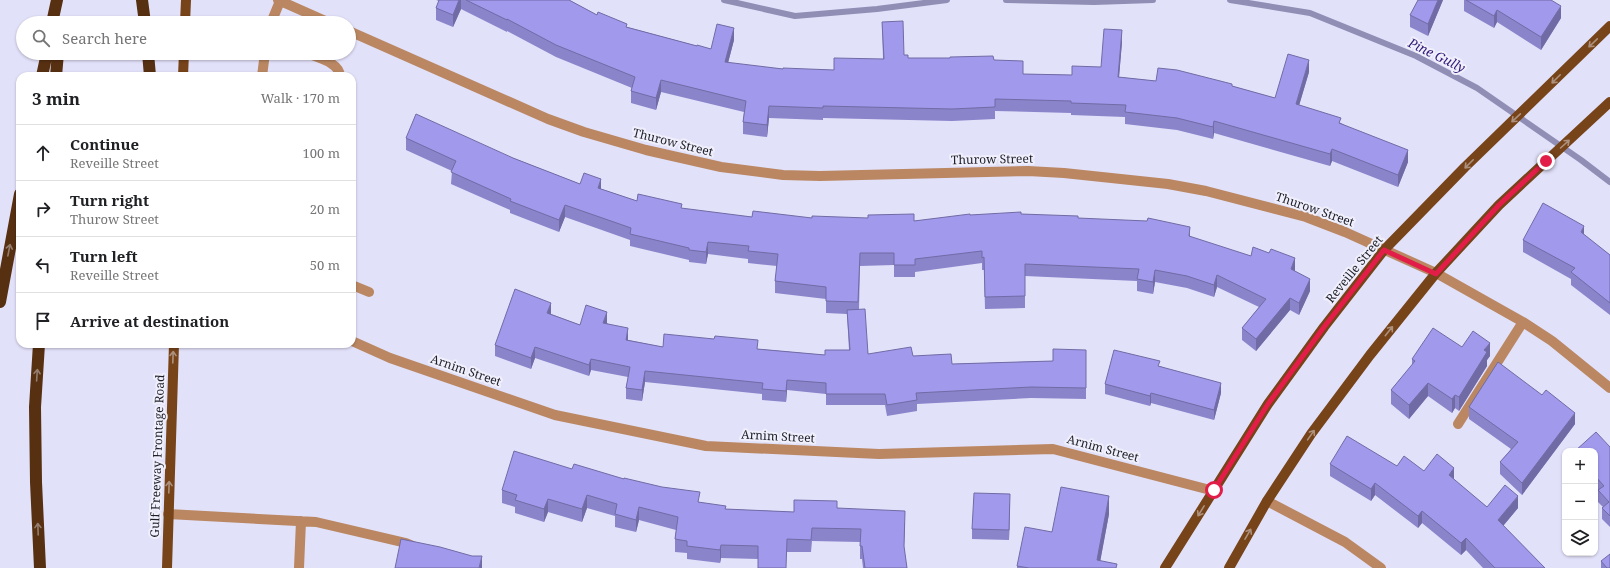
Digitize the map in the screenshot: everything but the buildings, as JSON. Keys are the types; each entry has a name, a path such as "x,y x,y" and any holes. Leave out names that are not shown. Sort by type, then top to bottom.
{"highway":[{"path":"54,16 57,0"},
{"path":"60,16 61,0"},
{"path":"142,0 144,16"},
{"path":"43,72 45,60"},
{"path":"56,72 57,60"},
{"path":"149,60 150,72"},
{"path":"0,302 16,216"},
{"path":"39,348 35,407 36,482 40,568"}],"main road":[{"path":"185,16 186,0"},
{"name":"Reveille Street","path":"1165,568 1268,404 1324,327 1384,250 1496,137 1610,26"},
{"path":"183,72 184,60"},
{"path":"1229,568 1267,501 1311,434 1370,355 1436,274 1499,205 1610,102"},
{"name":"Gulf Freeway Frontage Road","path":"167,568 174,348"}],"street":[{"path":"273,16 279,0 314,16"},
{"name":"Thurow Street","path":"356,34 548,119 584,132 646,150 721,167 783,175 820,176 1028,171 1112,177 1168,184 1206,191 1306,217 1345,232 1436,274 1523,322 1552,341 1610,388"},
{"path":"263,72 264,60"},
{"path":"322,60 335,66 339,72"},
{"path":"356,287 369,292"},
{"path":"1458,424 1523,322"},
{"name":"Arnim Street","path":"356,343 390,358 555,415 706,446 879,454 1053,449 1214,490"},
{"path":"1267,501 1345,542 1381,568"},
{"path":"168,514 316,522 406,543 425,551"},
{"path":"299,568 301,521"}],"waterway":[{"name":"Pine Gully","path":"724,0 795,16 877,9 947,0"},
{"name":"Pine Gully","path":"1006,0 1094,2 1153,0"},
{"name":"Pine Gully","path":"1230,0 1310,13 1416,56 1477,88 1581,160 1610,182"}],"route":[{"path":"1214,490 1268,404 1324,327 1384,250 1436,274 1499,205 1546,161"}]}
